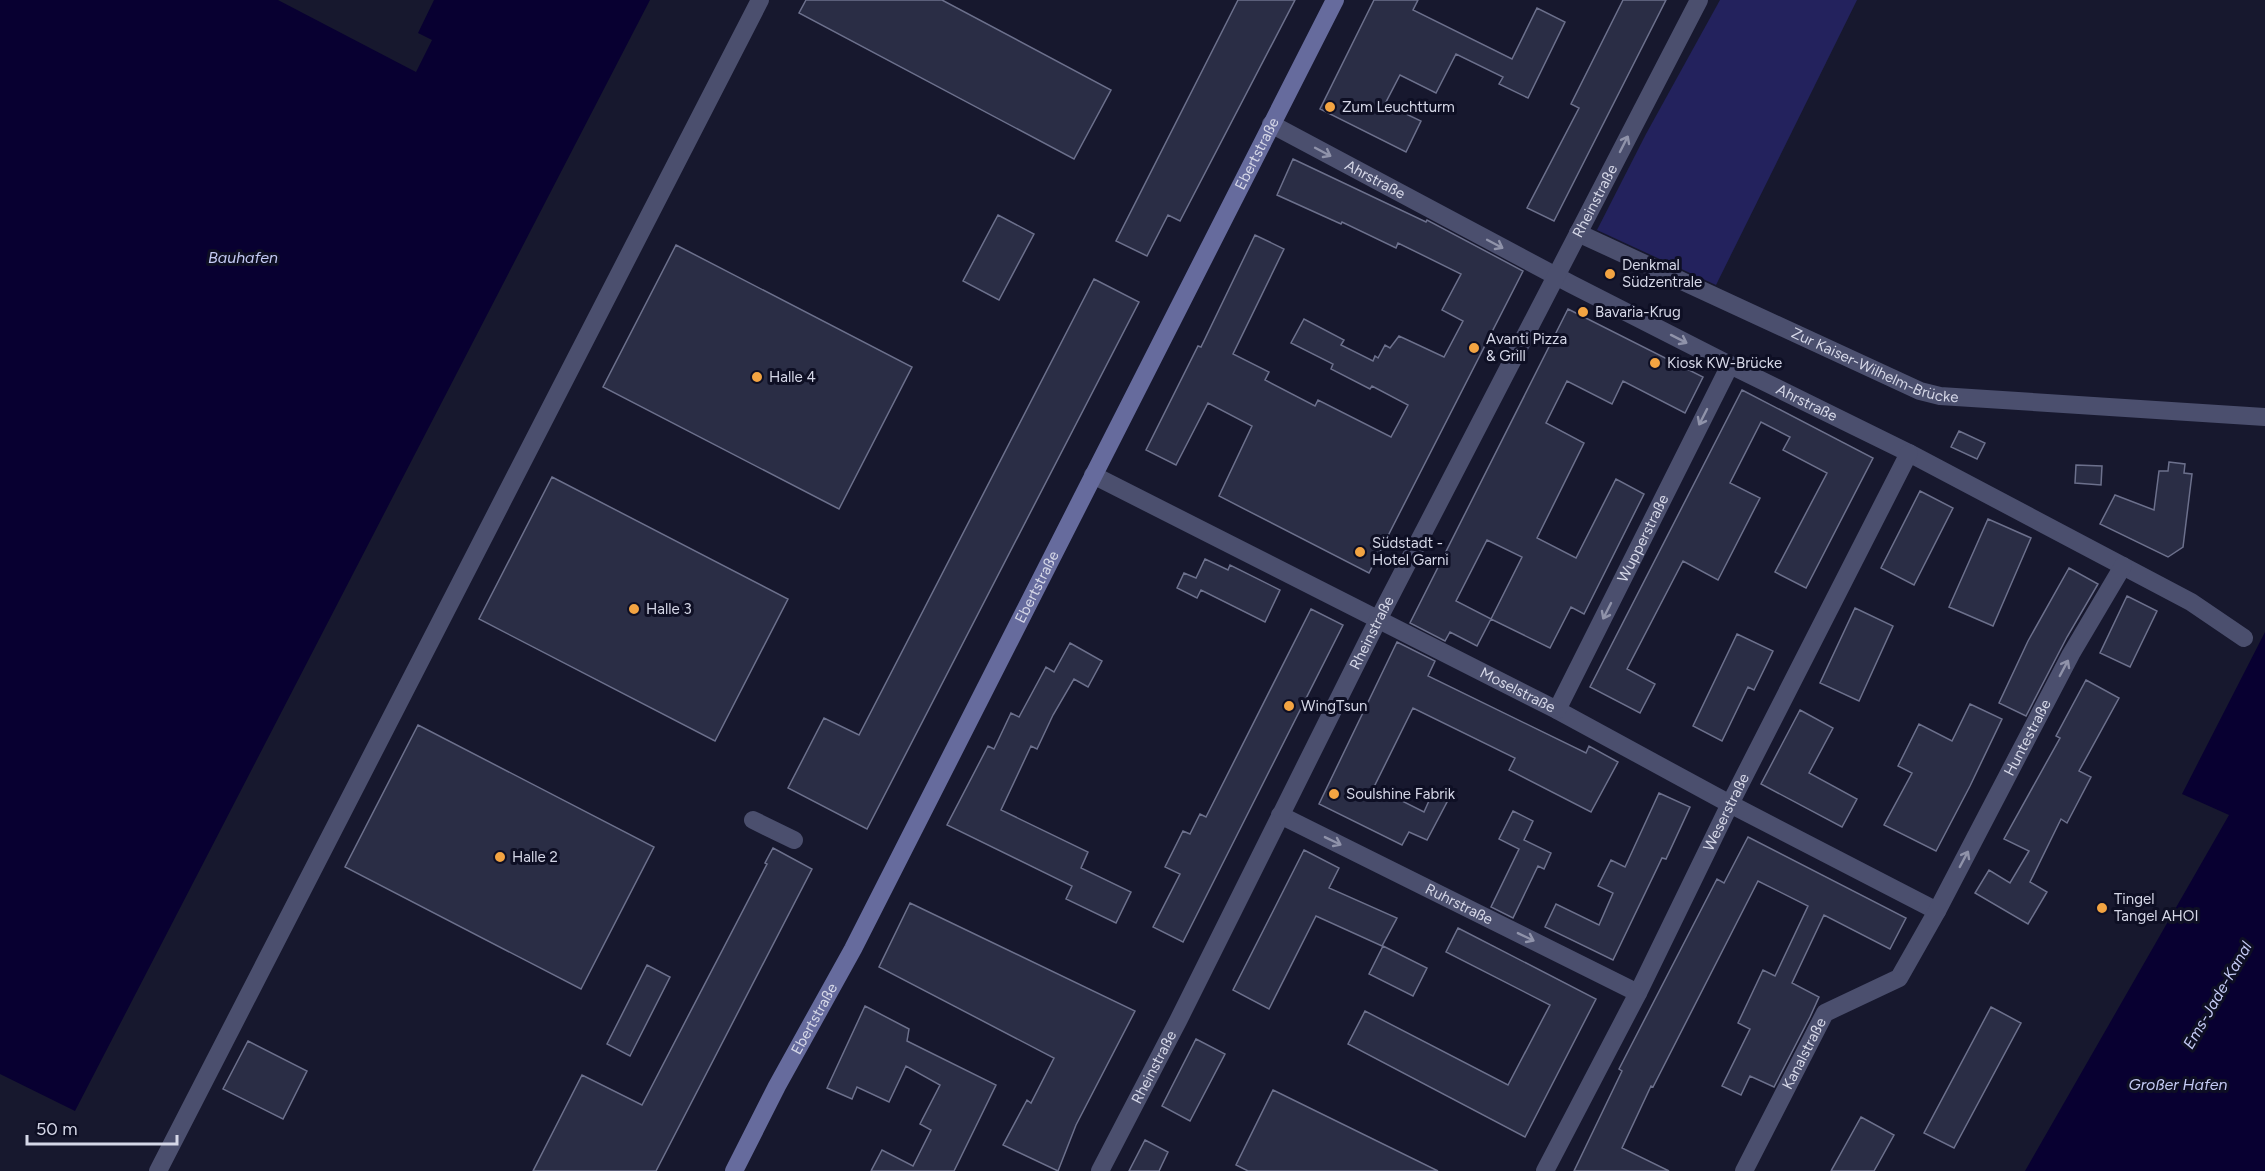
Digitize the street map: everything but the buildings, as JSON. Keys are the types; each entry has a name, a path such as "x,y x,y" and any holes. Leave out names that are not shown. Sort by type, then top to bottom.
{"street":[{"path":"158,1171 760,0"},
{"name":"Ebertstraße","path":"734,1171 777,1086 853,949 1335,0"},
{"name":"Rheinstraße","path":"1100,1171 1179,1019 1378,620 1699,0"},
{"name":"Ahrstraße","path":"1271,124 1556,276 1909,453 2123,566 2191,602 2244,638"},
{"name":"Zur Kaiser-Wilhelm-Brücke","path":"1578,233 1920,391 1941,396 2265,417"},
{"name":"Wupperstraße","path":"1557,710 1730,365"},
{"name":"Weserstraße","path":"1545,1171 1638,993 1730,804 1909,453"},
{"name":"Moselstraße","path":"1093,475 1557,710 1730,804 1937,911"},
{"name":"Huntestraße","path":"1937,911 2071,654 2123,566"},
{"name":"Ruhrstraße","path":"1280,815 1638,993"},
{"path":"753,820 794,840"},
{"name":"Kanalstraße","path":"1744,1171 1825,1013 1899,978 1937,911"}],"shaded area":[{"path":"1720,0 1857,0 1716,285 1597,230 1646,134"}],"water":[{"name":"Bauhafen","path":"0,0 278,0 416,72 432,40 418,33 434,0 650,0 75,1111 0,1074"},
{"name":"Großer Hafen","path":"2265,632 2265,1171 2025,1171 2229,815 2182,794"}],"place":[{"name":"Zum Leuchtturm","path":"1330,107"},
{"name":"Denkmal Südzentrale","path":"1610,274"},
{"name":"Bavaria-Krug","path":"1583,312"},
{"name":"Avanti Pizza & Grill","path":"1474,348"},
{"name":"Kiosk KW-Brücke","path":"1655,363"},
{"name":"Halle 4","path":"757,377"},
{"name":"Südstadt - Hotel Garni","path":"1360,552"},
{"name":"Halle 3","path":"634,609"},
{"name":"WingTsun","path":"1289,706"},
{"name":"Soulshine Fabrik","path":"1334,794"},
{"name":"Halle 2","path":"500,857"},
{"name":"Tingel Tangel AHOI","path":"2102,908"}],"water label":[{"name":"Ems-Jade-Kanal","path":"2217,995"}]}
